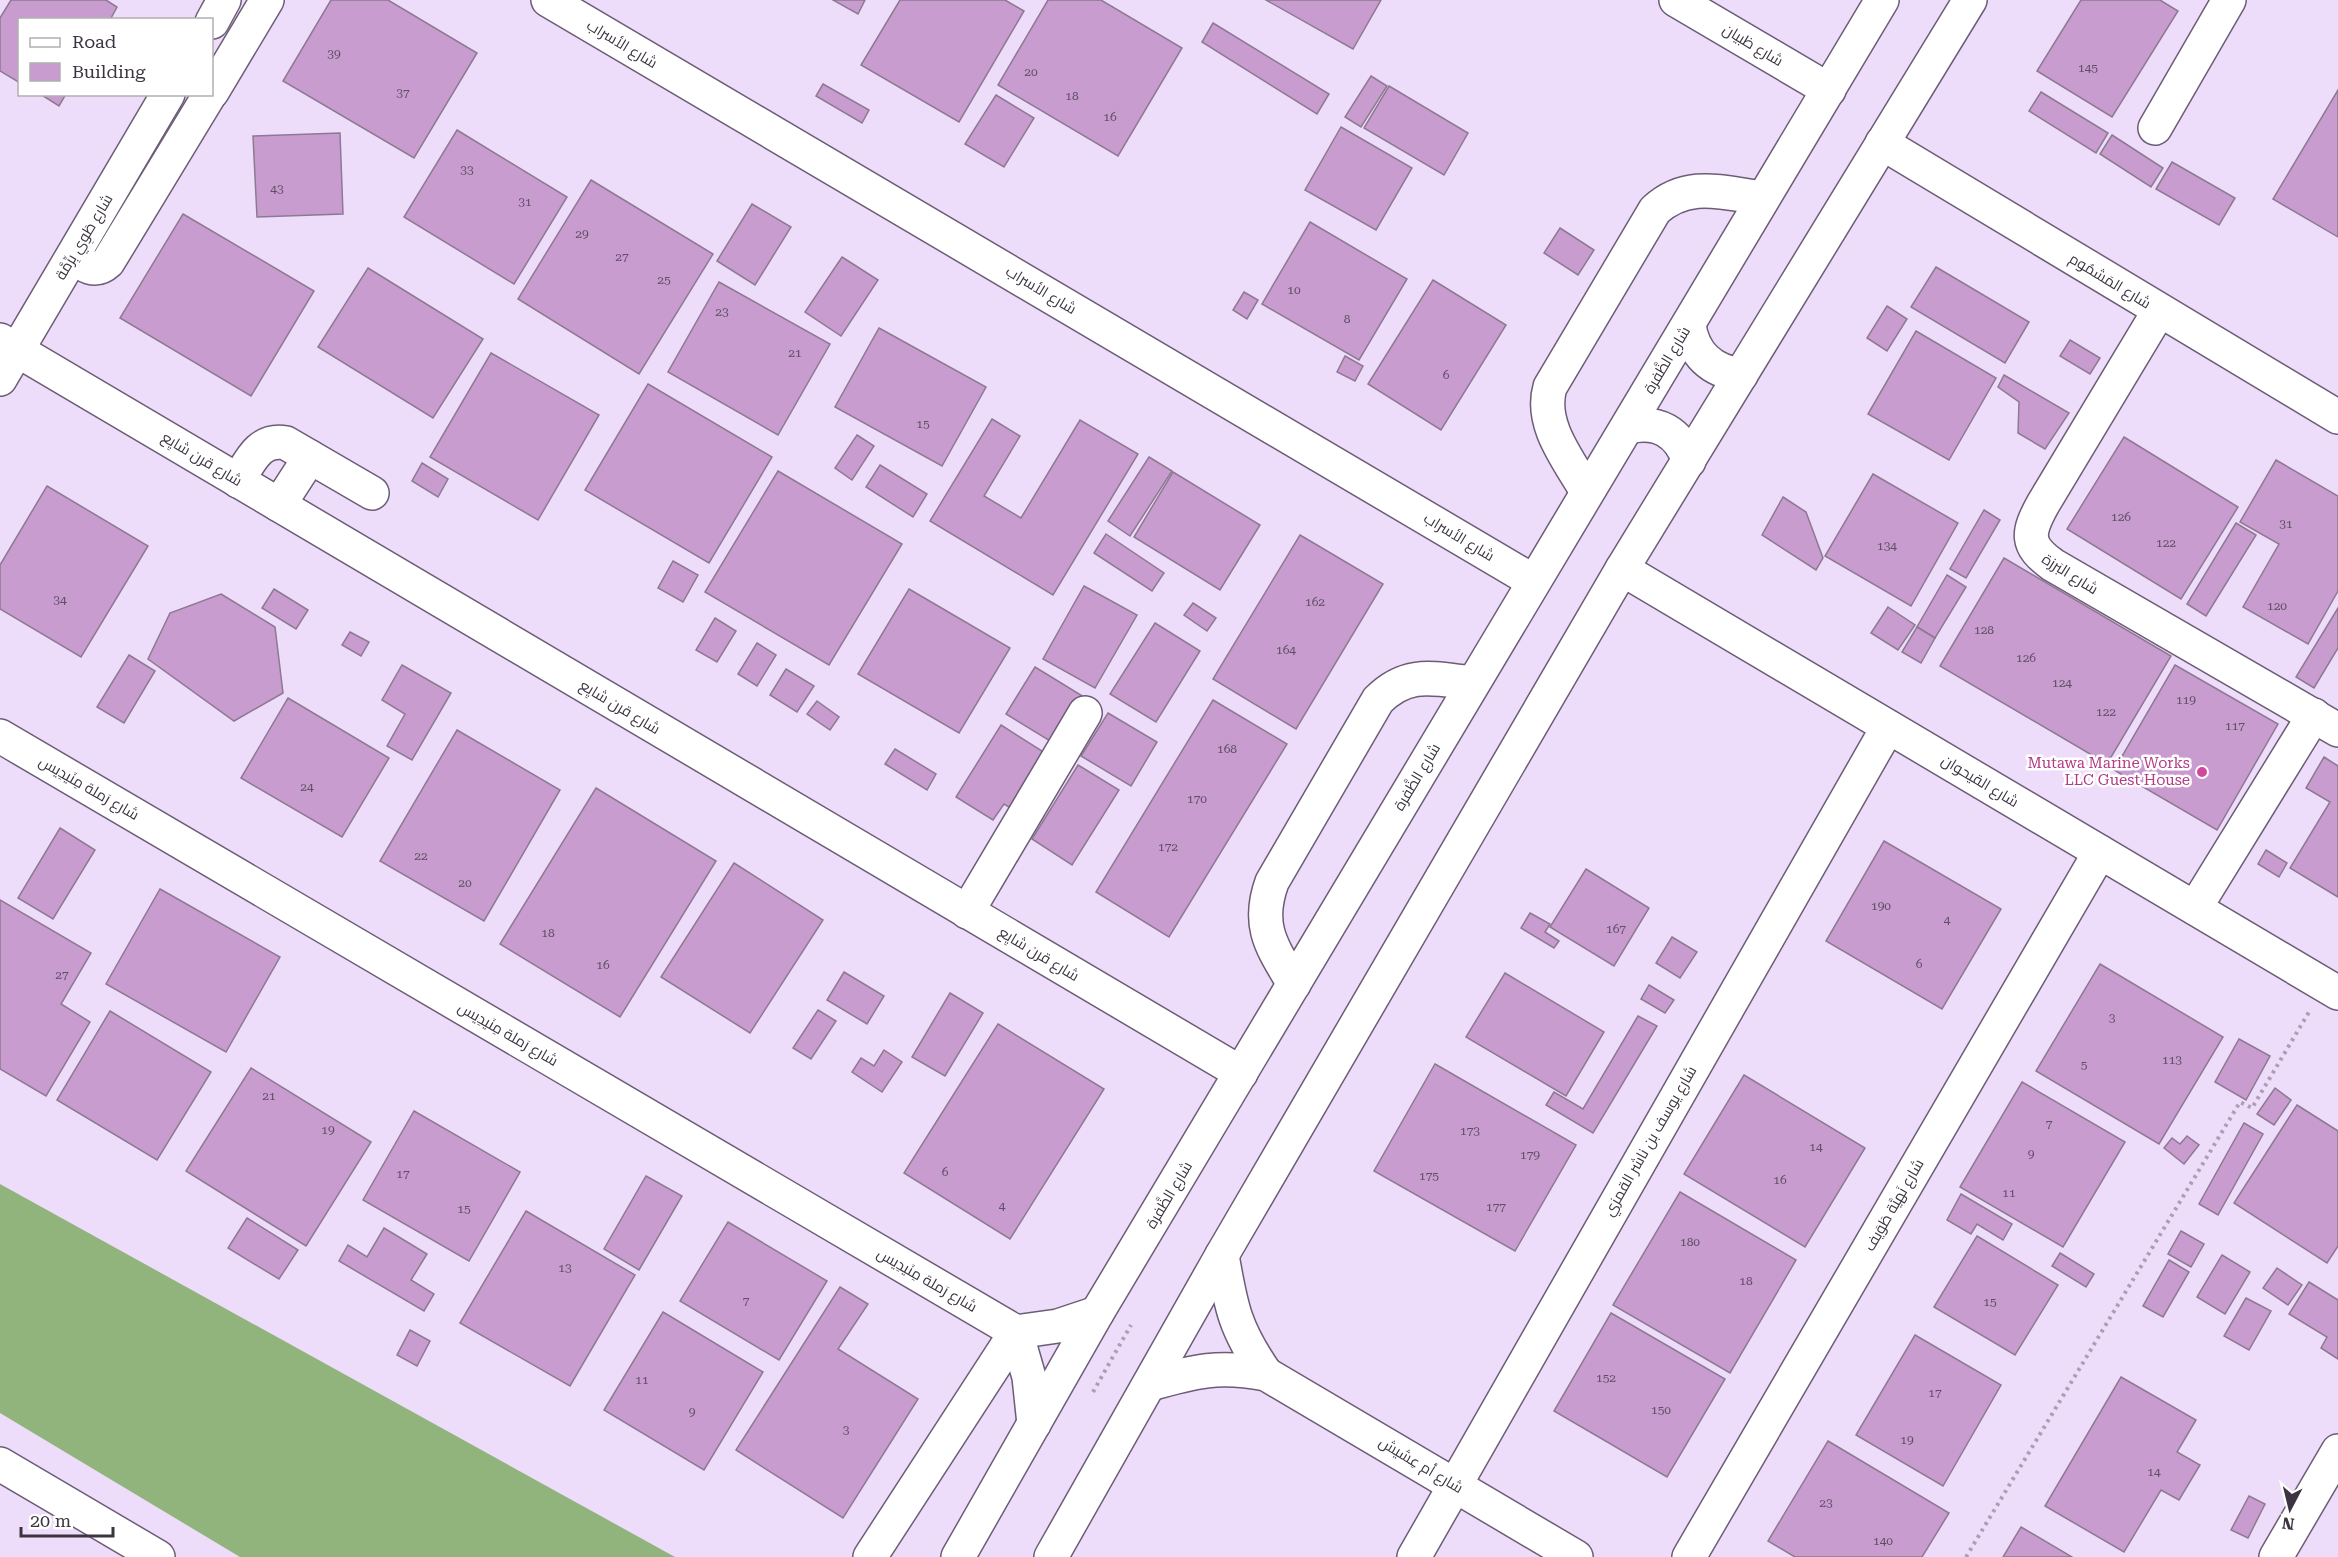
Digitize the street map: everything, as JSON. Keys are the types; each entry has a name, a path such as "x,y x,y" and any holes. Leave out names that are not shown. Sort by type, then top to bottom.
{"street":[{"path":"213,20 224,0"},
{"path":"213,90 267,0"},
{"name":"شارع الأسراب","path":"548,0 1533,581"},
{"name":"شارع ظبيان","path":"1676,0 1714,9 1829,90"},
{"name":"شارع الظَّفرة","path":"958,1557 1097,1313 1882,0"},
{"path":"1051,1557 1222,1255 1622,569 1970,0"},
{"path":"2155,128 2229,0"},
{"name":"شارع طَوِي بِرِّمَّة","path":"0,379 8,345 73,256 167,96"},
{"path":"73,256 91,268 104,267 209,96"},
{"name":"شارع المَشمُوم","path":"1882,143 2338,417"},
{"path":"1587,492 1549,424 1546,399 1550,387 1655,210 1667,200 1692,190 1763,198"},
{"name":"شارع البَرزة","path":"2159,311 2034,520 2030,538 2036,553 2053,566 2326,723 2195,908"},
{"path":"1689,324 1690,338 1704,360 1727,373 1741,375"},
{"name":"شارع قرن شايِع","path":"8,345 1241,1073"},
{"path":"1628,427 1654,424 1667,429 1685,448 1689,461"},
{"path":"238,481 255,453 269,442 286,443 372,493"},
{"path":"279,505 310,457"},
{"name":"شارع القيحوان","path":"1622,569 2331,990"},
{"path":"1294,984 1269,942 1265,914 1267,898 1272,882 1378,700 1388,689 1414,678 1473,683"},
{"path":"967,912 1085,713"},
{"name":"شارع يوسف بن ناشر القمزي","path":"1414,1557 1888,727"},
{"name":"شارع رَملة مِنَيدِيس","path":"0,736 1016,1332"},
{"name":"شارع نَهيَّة طَوَيف","path":"1689,1557 2100,852"},
{"name":"شارع أم عِشيش","path":"1222,1255 1235,1321 1245,1343 1266,1374"},
{"path":"870,1557 1016,1332 1058,1326 1097,1313"},
{"path":"1016,1332 1029,1377 1035,1424"},
{"name":"شارع أم عِشيش","path":"1150,1384 1209,1369 1236,1368 1266,1374 1576,1557"},
{"path":"2276,1557 2338,1451"},
{"path":"0,1464 158,1557"},
{"path":"976,1557 984,1511"}],"path":[{"path":"1966,1557 2240,1102 2252,1108 2331,990"},
{"path":"1093,1392 1131,1325"}],"green space":[{"path":"0,1184 675,1557 240,1557 0,1413"}],"building":[{"path":"11,0 106,0 117,7 111,18 18,18 18,82 0,71 0,18"},
{"path":"331,0 388,0 477,53 414,158 283,81"},
{"path":"833,0 865,0 858,14"},
{"path":"900,0 1005,0 1024,11 959,122 861,65"},
{"path":"1048,0 1101,0 1182,48 1118,156 998,85"},
{"path":"1266,0 1381,0 1353,49"},
{"path":"2081,0 2160,0 2178,11 2112,117 2037,71"},
{"path":"1213,23 1329,94 1317,114 1202,42"},
{"path":"1371,76 1387,86 1361,127 1345,117"},
{"path":"823,84 869,110 862,123 816,96"},
{"path":"1389,86 1468,133 1444,175 1364,128"},
{"path":"2338,90 2338,237 2273,199"},
{"path":"2041,92 2108,133 2096,153 2029,111"},
{"path":"996,95 1034,118 1004,167 965,144"},
{"path":"43,96 65,96 59,106"},
{"path":"1341,127 1412,168 1376,230 1305,190"},
{"path":"457,130 567,197 514,284 404,217"},
{"path":"340,133 343,214 257,217 253,136"},
{"path":"2112,135 2163,168 2151,187 2100,154"},
{"path":"2172,162 2235,198 2219,225 2156,189"},
{"path":"591,180 713,254 639,374 518,299"},
{"path":"752,204 791,227 755,285 717,261"},
{"path":"183,214 314,291 251,396 120,318"},
{"path":"1310,222 1407,279 1359,360 1262,304"},
{"path":"1560,228 1594,250 1578,275 1544,253"},
{"path":"842,257 878,280 841,336 805,312"},
{"path":"1936,267 2029,322 2005,363 1911,307"},
{"path":"368,268 483,339 433,418 318,347"},
{"path":"1433,280 1506,325 1441,430 1368,384"},
{"path":"719,282 830,344 778,435 668,372"},
{"path":"1244,292 1258,300 1247,319 1233,310"},
{"path":"1887,306 1907,319 1887,351 1867,338"},
{"path":"879,328 986,387 942,466 835,407"},
{"path":"1916,331 1996,378 1949,460 1868,414"},
{"path":"2070,340 2100,358 2090,374 2060,356"},
{"path":"491,353 599,415 538,520 430,457"},
{"path":"1345,356 1363,366 1355,381 1337,372"},
{"path":"2004,375 2069,413 2045,449 2018,433 2019,402 1998,387"},
{"path":"648,384 772,457 709,563 585,490"},
{"path":"992,419 1020,436 984,496 1021,518 1080,420 1138,454 1053,595 930,521"},
{"path":"857,435 874,446 852,480 835,468"},
{"path":"2124,437 2238,507 2181,599 2067,529"},
{"path":"1149,457 1172,471 1130,536 1108,521"},
{"path":"2276,460 2338,496 2338,591 2308,644 2243,607 2279,544 2240,522"},
{"path":"422,463 448,479 438,497 412,481"},
{"path":"880,465 927,494 913,517 866,487"},
{"path":"778,471 902,544 829,665 705,592"},
{"path":"1173,472 1260,525 1220,590 1134,537"},
{"path":"1873,474 1958,523 1911,606 1825,556"},
{"path":"47,486 148,546 81,657 0,609 0,565"},
{"path":"1783,497 1806,512 1823,558 1816,570 1762,535"},
{"path":"1984,510 2000,520 1966,578 1950,569"},
{"path":"2236,523 2256,535 2206,616 2187,604"},
{"path":"1106,534 1164,573 1152,591 1094,553"},
{"path":"1300,535 1383,584 1296,729 1213,679"},
{"path":"2004,558 2171,656 2107,764 1940,666"},
{"path":"673,561 698,575 683,602 658,588"},
{"path":"1947,575 1966,587 1935,638 1917,627"},
{"path":"1084,586 1137,615 1095,688 1043,659"},
{"path":"274,589 308,610 296,629 262,608"},
{"path":"909,589 1010,648 959,733 858,674"},
{"path":"221,594 275,627 283,693 234,721 148,659 170,613"},
{"path":"1193,603 1216,618 1207,631 1184,615"},
{"path":"1888,607 1915,625 1898,650 1871,633"},
{"path":"2338,608 2338,648 2314,688 2296,677"},
{"path":"715,618 736,631 717,662 696,650"},
{"path":"1155,623 1200,651 1156,722 1110,694"},
{"path":"1917,627 1935,638 1921,663 1902,652"},
{"path":"350,632 369,642 361,656 342,645"},
{"path":"757,643 776,655 757,686 738,674"},
{"path":"129,655 155,671 124,723 97,707"},
{"path":"402,665 451,693 412,760 387,746 405,714 382,700"},
{"path":"2175,665 2278,724 2217,830 2114,770"},
{"path":"1035,667 1084,697 1055,744 1006,714"},
{"path":"786,669 814,686 797,712 770,695"},
{"path":"288,698 389,758 342,837 241,778"},
{"path":"1213,700 1287,744 1169,937 1096,892"},
{"path":"817,701 839,717 830,730 807,714"},
{"path":"1108,713 1157,742 1131,786 1081,756"},
{"path":"1001,725 1053,758 1019,813 1004,804 993,820 956,797"},
{"path":"457,730 560,790 484,921 380,861"},
{"path":"895,749 936,774 927,790 885,764"},
{"path":"2324,757 2338,766 2338,897 2290,868 2330,802 2306,788"},
{"path":"1078,765 1119,790 1072,865 1032,839"},
{"path":"596,788 716,861 620,1017 500,944"},
{"path":"60,828 95,850 53,919 18,898"},
{"path":"1884,841 2001,909 1942,1009 1826,941"},
{"path":"2266,850 2287,863 2279,877 2258,864"},
{"path":"734,863 823,920 750,1033 661,977"},
{"path":"1586,869 1649,908 1614,966 1550,927"},
{"path":"160,889 280,957 226,1052 106,984"},
{"path":"0,900 91,953 61,1004 90,1022 46,1096 0,1069"},
{"path":"1530,913 1550,924 1545,932 1559,941 1554,948 1521,928"},
{"path":"1672,937 1697,952 1680,978 1656,963"},
{"path":"2100,964 2223,1037 2159,1144 2036,1071"},
{"path":"844,972 884,996 867,1024 827,1000"},
{"path":"1505,973 1604,1032 1566,1096 1466,1037"},
{"path":"1649,985 1674,1000 1665,1013 1641,999"},
{"path":"950,993 983,1013 945,1076 912,1057"},
{"path":"818,1010 836,1021 811,1059 793,1048"},
{"path":"110,1011 211,1072 157,1160 57,1100"},
{"path":"1638,1016 1657,1026 1593,1133 1546,1105 1554,1092 1583,1109"},
{"path":"998,1024 1104,1089 1010,1239 904,1173"},
{"path":"2239,1039 2270,1056 2246,1100 2215,1082"},
{"path":"884,1050 902,1062 882,1092 852,1072 861,1058 874,1066"},
{"path":"1435,1064 1576,1145 1515,1251 1374,1171"},
{"path":"251,1068 371,1142 306,1246 186,1171"},
{"path":"1744,1075 1865,1148 1805,1247 1684,1174"},
{"path":"2022,1082 2125,1142 2063,1247 1960,1187"},
{"path":"2275,1088 2291,1100 2274,1125 2257,1114"},
{"path":"2297,1105 2338,1131 2338,1246 2327,1263 2234,1203"},
{"path":"414,1111 520,1172 469,1261 363,1200"},
{"path":"2244,1123 2263,1134 2218,1215 2199,1204"},
{"path":"2187,1136 2199,1145 2184,1164 2164,1148 2172,1138 2180,1144"},
{"path":"646,1176 682,1196 639,1270 604,1249"},
{"path":"1680,1192 1796,1260 1730,1373 1613,1305"},
{"path":"1961,1194 2012,1224 2003,1240 1977,1224 1971,1234 1947,1220"},
{"path":"526,1211 635,1275 570,1386 460,1323"},
{"path":"247,1218 298,1250 279,1279 228,1248"},
{"path":"728,1222 827,1281 779,1360 680,1301"},
{"path":"384,1228 427,1254 411,1280 434,1294 424,1311 339,1261 348,1245 367,1257"},
{"path":"2181,1231 2204,1244 2191,1267 2168,1254"},
{"path":"1977,1236 2058,1285 2015,1355 1934,1307"},
{"path":"2060,1253 2094,1274 2086,1287 2052,1266"},
{"path":"2222,1255 2250,1272 2225,1314 2197,1297"},
{"path":"2169,1260 2189,1272 2163,1317 2143,1306"},
{"path":"2277,1268 2302,1285 2288,1305 2263,1288"},
{"path":"2309,1282 2338,1300 2338,1359 2321,1348 2327,1337 2289,1314"},
{"path":"840,1287 868,1304 838,1349 918,1399 843,1518 736,1450"},
{"path":"2246,1298 2271,1311 2249,1350 2224,1336"},
{"path":"663,1312 763,1372 704,1470 604,1410"},
{"path":"1611,1313 1725,1379 1667,1477 1554,1411"},
{"path":"410,1330 430,1341 417,1366 397,1355"},
{"path":"1915,1335 2001,1385 1943,1486 1856,1435"},
{"path":"2121,1377 2196,1420 2177,1452 2200,1465 2179,1500 2161,1490 2124,1552 2045,1506"},
{"path":"1828,1441 1949,1513 1922,1557 1795,1557 1768,1541"},
{"path":"2249,1496 2265,1504 2248,1538 2231,1530"},
{"path":"2021,1527 2072,1557 2003,1557"}],"place":[{"name":"Mutawa Marine Works LLC Guest House","path":"2202,772"}]}
